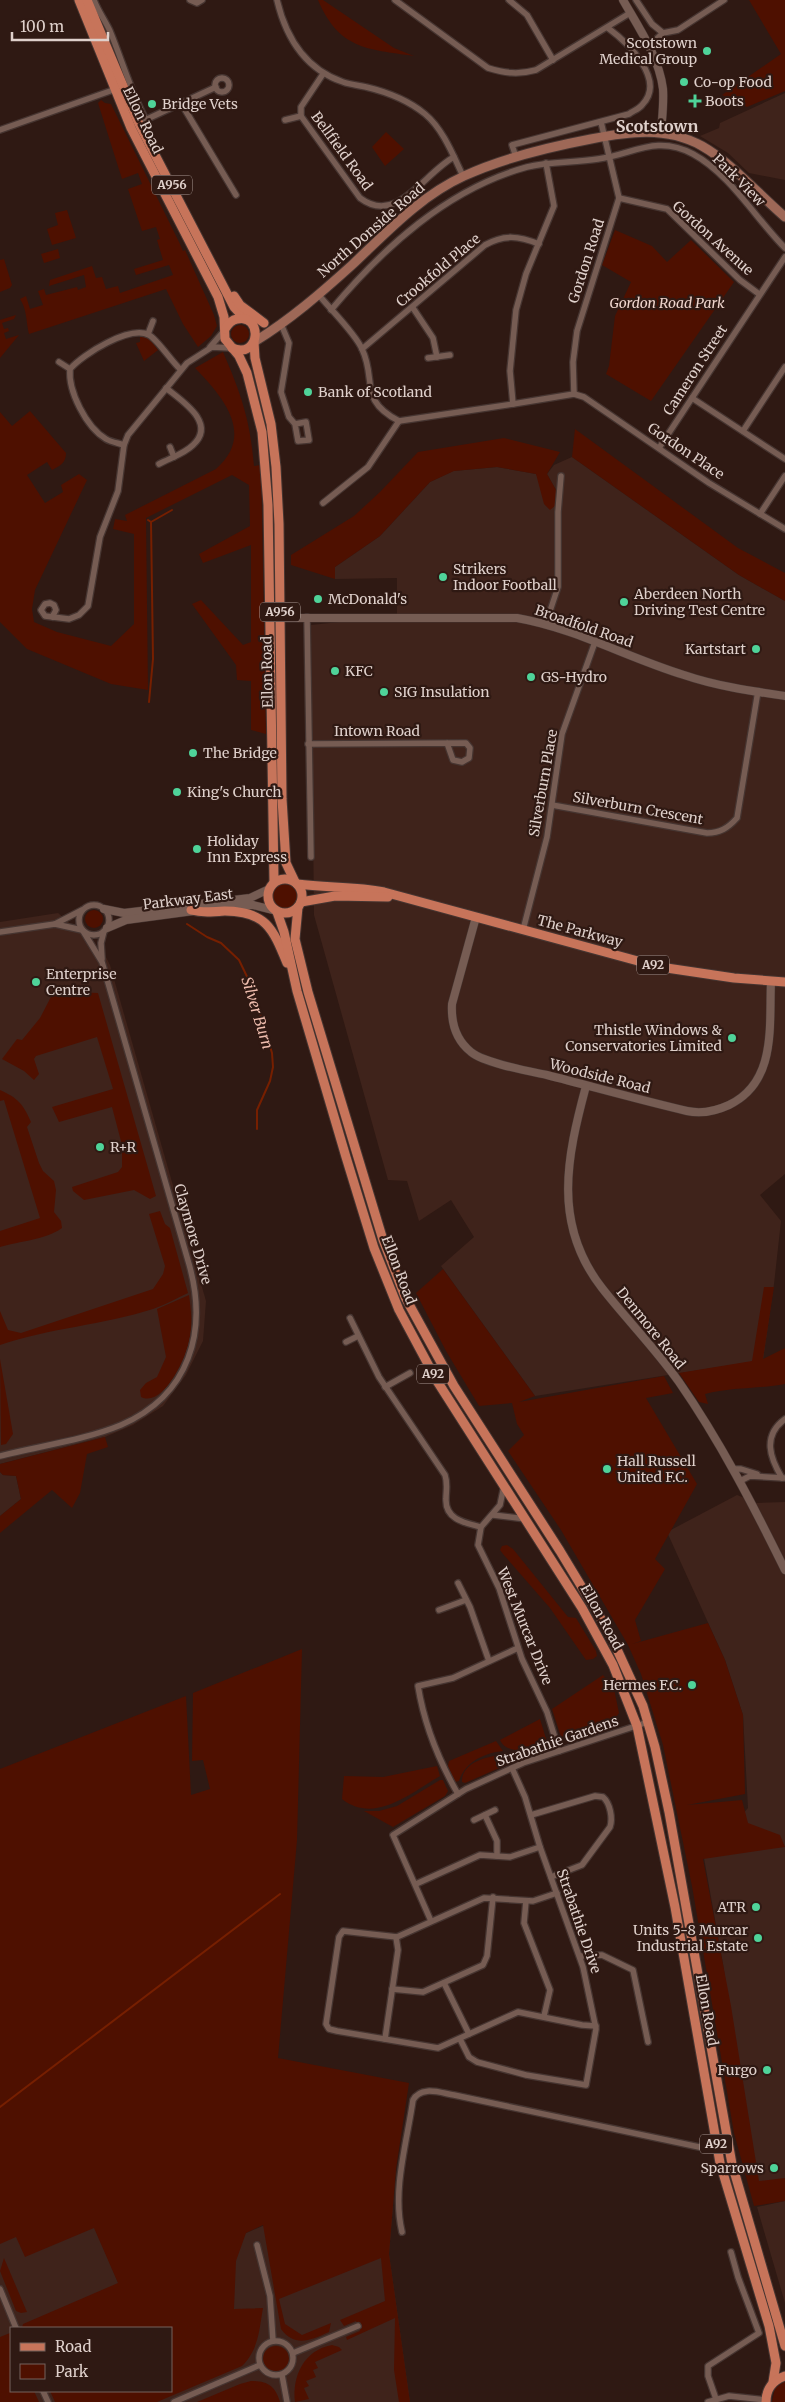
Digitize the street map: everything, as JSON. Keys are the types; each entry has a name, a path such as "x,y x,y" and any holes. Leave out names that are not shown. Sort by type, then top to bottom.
{"main road":[{"name":"Ellon Road","path":"79,0 114,90 139,124 234,307 245,319"},
{"name":"Ellon Road","path":"87,0 139,124 218,297 224,317 225,330"},
{"name":"North Donside Road","path":"254,342 281,324 318,294 413,209 463,176 516,157 604,136 640,131 661,133 702,146 785,217"},
{"path":"204,247 217,262 240,305 264,323"},
{"path":"225,330 233,320 245,319 281,324"},
{"name":"A956","path":"245,319 255,328 254,342"},
{"name":"A956","path":"225,330 225,339 232,348"},
{"name":"Ellon Road","path":"254,342 255,358 271,424 276,467 284,850 288,871 296,883"},
{"path":"232,348 244,349 254,342"},
{"name":"Ellon Road","path":"232,348 247,373 256,401 262,432 268,505 271,886"},
{"name":"A92","path":"287,879 296,883 302,893 300,905 288,914 275,911 267,900 271,886 287,879"},
{"name":"The Parkway","path":"296,883 365,888 660,966 695,973 785,982"},
{"name":"The Parkway","path":"300,905 317,898 345,896 400,898"},
{"name":"Ellon Road","path":"300,905 295,939 308,992 383,1240 405,1297 450,1378 609,1632 634,1685 648,1722 669,1812 732,2164 785,2346"},
{"path":"190,910 242,912 254,914 262,919 277,938 297,991"},
{"name":"Ellon Road","path":"275,911 284,932 297,991 348,1166 388,1286 409,1332 437,1382 526,1519 596,1632 613,1665 637,1726 675,1908 718,2151 770,2326 776,2363 773,2382"},
{"path":"773,2382 785,2376"},
{"name":"A92","path":"766,2401 768,2391 773,2382"}],"street":[{"name":"Ellon Road","path":"94,0 98,11 107,24 133,87 139,124"},
{"path":"190,0 197,3 202,0"},
{"path":"277,0 281,19 290,38 304,57 323,74 345,83 394,95 425,114 440,131 463,176"},
{"path":"395,0 488,68 520,74 536,70 630,14"},
{"path":"509,0 527,15 553,60"},
{"path":"622,0 649,46 662,80 664,100 661,133"},
{"path":"636,0 652,24 663,33"},
{"path":"649,46 663,33 678,30 724,0"},
{"path":"516,157 512,145 629,114 642,106 649,93 650,86 636,54 608,28"},
{"name":"Bellfield Road","path":"323,74 301,107 301,116 360,198 375,206 389,206 402,199 437,167 454,157"},
{"path":"139,124 216,87"},
{"path":"0,130 15,123 114,90"},
{"path":"181,103 236,195"},
{"path":"285,120 301,116"},
{"path":"601,122 619,198"},
{"path":"207,147 214,144"},
{"name":"North Donside Road","path":"332,310 361,274 418,225 443,206 472,188 505,174 546,163 597,160 647,146 665,146"},
{"name":"Park View","path":"665,146 693,154 708,165 750,207 785,248"},
{"path":"513,404 510,371 516,310 526,274 554,206 546,163"},
{"name":"Gordon Avenue","path":"619,198 667,209 740,280 760,294"},
{"name":"Gordon Road","path":"574,394 573,362 577,331 619,198"},
{"name":"Crookfold Place","path":"362,349 413,308 484,245 495,239 511,236 539,244"},
{"name":"Cameron Street","path":"659,448 785,257"},
{"path":"318,294 362,349 374,398 381,409 400,421 574,394"},
{"path":"413,308 434,338 437,357"},
{"path":"148,334 154,321"},
{"path":"281,324 288,343 281,392 289,417 295,424"},
{"path":"209,348 225,330"},
{"path":"70,368 119,336 148,334"},
{"path":"148,334 180,369"},
{"path":"52,616 64,619 74,618 84,612 88,606 102,530 118,491 124,445 128,435 180,369 198,354 209,348 218,346 232,348"},
{"path":"428,358 450,355"},
{"path":"60,362 70,368"},
{"path":"744,432 785,367"},
{"path":"70,368 72,392 89,421 104,437 124,445"},
{"path":"159,464 174,457 196,442 200,424 195,413 166,388"},
{"name":"Gordon Place","path":"574,394 584,397 709,483 785,529"},
{"path":"692,398 785,458"},
{"path":"324,499 368,468 400,421"},
{"path":"170,447 174,457"},
{"path":"546,623 558,587 558,512 561,476"},
{"path":"760,514 785,476"},
{"name":"Broadfold Road","path":"280,618 505,616 546,623 684,676 785,696"},
{"path":"307,617 311,857"},
{"name":"Silverburn Place","path":"523,930 541,864 562,734 595,642"},
{"name":"Silverburn Crescent","path":"552,805 707,833 717,833 725,829 737,818 758,692"},
{"name":"Intown Road","path":"308,744 446,743 468,744 469,758 462,762 453,760 446,743"},
{"name":"Parkway East","path":"104,909 124,913 250,898 271,886"},
{"name":"Parkway East","path":"105,929 122,920 243,904 275,911"},
{"path":"0,932 55,924 94,905 104,909 109,920 105,929 94,935 83,930 55,924"},
{"path":"82,910 78,920 83,930"},
{"name":"Woodside Road","path":"476,917 452,1004 452,1018 459,1039 470,1052 484,1058 586,1086 692,1112 712,1111 735,1102 754,1086 765,1067 769,1035 771,981"},
{"name":"Claymore Drive","path":"0,1456 104,1431 134,1418 152,1406 171,1387 185,1366 194,1342 198,1308 195,1284 102,962 101,943 105,929"},
{"name":"Claymore Drive","path":"83,930 102,962"},
{"name":"Denmore Road","path":"586,1086 572,1141 567,1175 568,1205 576,1238 600,1286 651,1345 679,1382 740,1481 785,1570"},
{"path":"350,1318 385,1386 445,1475 447,1486 445,1501 448,1511 457,1520 481,1527 494,1516 500,1505 504,1486"},
{"path":"346,1342 358,1336"},
{"path":"385,1386 410,1373"},
{"path":"784,1478 772,1460 770,1450 772,1436 785,1419"},
{"path":"733,1469 742,1469 763,1477"},
{"path":"740,1481 750,1476 784,1478"},
{"path":"494,1516 526,1519"},
{"name":"West Murcar Drive","path":"481,1527 478,1548 499,1588 518,1648 547,1712 559,1751"},
{"path":"458,1583 489,1661"},
{"path":"439,1610 466,1600"},
{"path":"458,1794 447,1776 426,1722 418,1686 453,1678 518,1648"},
{"name":"Strabathie Gardens","path":"431,1921 393,1836 458,1794 512,1768 648,1722"},
{"name":"Strabathie Drive","path":"460,2039 469,2057 477,2062 526,2074 586,2085 595,2043 596,2026 581,1956 540,1847 531,1815 512,1768"},
{"path":"531,1815 595,1796 603,1797 607,1802 612,1824 589,1856 582,1865 551,1877"},
{"path":"474,1820 494,1810"},
{"path":"485,1815 497,1841 497,1856"},
{"path":"416,1884 480,1855 510,1857 540,1847"},
{"path":"557,1893 536,1901 493,1897 479,1899 396,1937 346,1930 340,1935 338,1944 326,2024 329,2028 337,2031 438,2048 521,2011 582,2025 596,2026"},
{"path":"392,1989 419,1993 485,1963 493,1897"},
{"path":"526,1901 524,1923 550,1990 544,2016"},
{"path":"385,2039 398,1950 396,1937"},
{"path":"581,1956 602,1955 633,1970 648,2042"},
{"path":"444,1983 469,2034"},
{"path":"402,2232 398,2214 399,2187 413,2100 423,2092 454,2095 718,2151"},
{"path":"257,2244 270,2296 273,2341"},
{"path":"716,2399 707,2372 708,2366 759,2333 730,2252"},
{"path":"0,2289 16,2327"},
{"path":"293,2353 358,2326"},
{"path":"273,2341 288,2344 293,2353 291,2368 282,2375 272,2375 260,2365 260,2353 267,2343 273,2341"},
{"path":"174,2402 260,2365"},
{"path":"282,2375 288,2402"},
{"path":"708,2402 729,2396 766,2401"}],"shaded area":[{"path":"785,93 785,180 749,173 728,153 700,136 719,128 720,123"},
{"path":"572,457 739,575 785,601 785,1174 760,1195 781,1221 763,1360 535,1396 441,1266 474,1237 451,1200 419,1221 407,1181 388,1180 314,915 311,625 349,621 397,621 397,578 335,579 335,567 380,536 430,482 453,471 497,467 536,474 556,504 556,490 547,474 554,465"},
{"path":"58,913 105,955 110,965 206,1301 203,1341 186,1375 163,1406 133,1425 105,1437 0,1464 0,922"},
{"path":"0,1472 3,1475 16,1476 21,1499 0,1516"},
{"path":"737,1495 757,1503 785,1502 785,2179 756,2184 723,1964 704,1858 748,1808 743,1715 725,1660 667,1532"},
{"path":"0,2115 77,2186 120,2287 396,2169 389,2254 410,2402 0,2402"},
{"path":"785,2201 785,2303 757,2207"}],"green space":[{"path":"318,0 323,0 394,48 414,56 382,51 356,44 335,28"},
{"path":"749,0 785,0 785,91 747,107 722,95 781,54"},
{"path":"101,100 111,104 183,251 185,250 214,315 217,326 211,336 198,347 183,324 166,289 29,334 25,311 20,299 26,296 30,309 43,305 38,291 44,289 46,295 77,287 78,290 86,287 84,275 49,286 50,280 92,266 96,278 102,277 106,289 118,286 120,293 173,275 169,265 136,275 134,269 163,260 157,240 160,239 156,227 142,231 128,189 142,184 138,173 122,179 98,103"},
{"path":"386,132 404,149 385,166 372,147"},
{"path":"67,210 76,238 52,245 47,229 58,225 55,213"},
{"name":"Gordon Road Park","path":"615,230 652,246 667,262 691,240 734,282 651,401 606,374 609,366 615,316 631,282 602,265"},
{"path":"58,249 60,258 44,263 41,254"},
{"path":"4,259 12,285 10,288 0,292 0,260"},
{"path":"16,315 14,319 2,323 4,329 8,328 9,331 4,333 6,339 19,335 0,358 0,320"},
{"path":"240,325 246,328 249,334 246,340 240,343 234,340 231,334 234,328"},
{"path":"140,336 149,338 158,350 144,361 136,343 140,342"},
{"path":"223,352 244,407 254,466 261,465 266,734 251,730 251,681 237,680 236,665 192,604 201,600 243,645 251,642 251,545 203,563 199,554 250,526 249,485 232,475 146,518 148,690 111,684 27,649 0,622 0,412 12,426 30,411 66,453 64,462 58,467 52,470 47,462 27,475 45,503 63,492 61,485 79,474 87,480 35,590 32,609 34,622 57,632 111,646 134,624 134,534 113,529 115,519 127,521 125,515 216,469 228,456 233,442 234,429 231,416 215,391 195,368"},
{"path":"575,429 738,548 785,573 785,601 739,575 572,457"},
{"path":"504,438 560,452 547,474 556,490 556,505 550,510 544,504 536,474 497,467 454,471 430,482 380,536 335,567 335,579 291,565 291,555 354,516 418,452"},
{"path":"285,883 294,887 298,896 294,905 285,909 276,905 272,896 276,887"},
{"path":"94,910 100,913 103,919 100,925 94,928 88,925 85,919 88,913"},
{"path":"54,991 98,993 156,1196 150,1199 134,1190 84,1200 73,1191 72,1187 118,1172 122,1167 122,1145 112,1107 59,1122 52,1107 113,1089 97,1037 36,1056 34,1059 39,1074 34,1080 24,1071 2,1059 17,1039 22,1040 40,1018"},
{"path":"0,1090 19,1102 31,1122 27,1127 39,1163 43,1171 54,1181 56,1190 54,1212 61,1221 62,1228 40,1238 0,1247 0,1231 40,1218 4,1100 0,1101"},
{"path":"160,1211 165,1224 170,1228 188,1293 157,1307 134,1314 38,1334 0,1345 0,1311 8,1330 21,1333 153,1289 163,1274 165,1266 149,1214"},
{"path":"443,1269 535,1396 519,1402 664,1376 673,1393 646,1398 697,1484 655,1559 665,1569 635,1620 641,1641 632,1644 708,1623 725,1660 743,1715 745,1794 687,1805 742,1800 748,1823 780,1835 785,1847 703,1859 731,2006 759,2181 785,2178 785,2201 754,2206 734,2133 692,1886 663,1745 641,1674 628,1645 561,1530 508,1451 524,1435 517,1424 512,1403 479,1406 446,1351 416,1293"},
{"path":"764,1287 774,1287 763,1359 785,1348 785,1384 705,1394 708,1404 699,1402 679,1373 752,1361"},
{"path":"189,1295 191,1329 187,1349 178,1369 165,1389 149,1398 141,1397 140,1390 146,1383 157,1377 166,1357 157,1309"},
{"path":"0,1359 13,1434 6,1444 1,1445"},
{"path":"105,1437 108,1447 87,1454 80,1493 72,1508 52,1490 0,1533 0,1516 21,1499 16,1476 3,1475 0,1472 0,1464"},
{"path":"507,1545 513,1549 568,1617 576,1618 596,1651 597,1656 586,1660 550,1608 500,1550 502,1546"},
{"path":"302,1649 297,1840 278,2058 409,2083 396,2169 389,2254 410,2402 399,2402 394,2370 395,2318 347,2340 346,2337 360,2331 356,2321 344,2326 340,2320 385,2301 381,2258 279,2299 285,2324 302,2335 331,2323 329,2332 316,2338 304,2341 292,2339 281,2329 263,2225 246,2233 236,2261 234,2309 263,2308 255,2346 248,2360 242,2366 157,2402 55,2402 50,2392 172,2392 172,2327 22,2327 23,2324 118,2283 94,2228 25,2257 16,2237 0,2244 0,1769 186,1696 191,1795 210,1789 203,1760 192,1761 193,1693"},
{"path":"603,1675 614,1689 619,1713 614,1720 604,1726 570,1740 566,1736 561,1737 552,1709"},
{"path":"540,1719 547,1742 541,1749 512,1749 503,1745 500,1740"},
{"path":"496,1741 503,1751 482,1756 466,1769 459,1781 455,1782 448,1766 449,1761"},
{"path":"536,1752 465,1783 462,1782 464,1772 470,1765 480,1760 504,1754"},
{"path":"437,1766 440,1776 393,1803 367,1809 355,1806 342,1799 344,1776 383,1777"},
{"path":"443,1780 448,1791 445,1796 393,1827 364,1811 379,1811 397,1806"},
{"path":"4,2258 27,2312 21,2313 16,2311 0,2271"},
{"path":"10,2333 10,2392 34,2392 39,2402 0,2402 0,2337"},
{"path":"332,2345 342,2350 315,2362 318,2368 313,2370 316,2377 306,2381 309,2386 304,2388 309,2399 295,2402 298,2374 307,2358 314,2352"},
{"path":"276,2346 285,2350 289,2359 285,2368 276,2372 267,2368 263,2359 267,2350"},
{"path":"251,2381 266,2383 273,2388 280,2402 197,2402 240,2384"},
{"path":"785,2381 785,2402 772,2402 775,2388"}],"waterway":[{"path":"151,522 172,510"},
{"path":"148,520 151,522 153,659 149,702"},
{"name":"Silver Burn","path":"187,924 207,937 221,943 239,960 252,987 272,1053 273,1067 270,1081 257,1110 257,1129"},
{"path":"0,2107 280,1894"}],"place":[{"name":"Scotstown Medical Group","path":"707,51"},
{"name":"Co-op Food","path":"684,82"},
{"name":"Boots","path":"695,101"},
{"name":"Bridge Vets","path":"152,104"},
{"name":"Bank of Scotland","path":"308,392"},
{"name":"Strikers Indoor Football","path":"443,577"},
{"name":"McDonald's","path":"318,599"},
{"name":"Aberdeen North Driving Test Centre","path":"624,602"},
{"name":"Kartstart","path":"756,649"},
{"name":"KFC","path":"335,671"},
{"name":"GS-Hydro","path":"531,677"},
{"name":"SIG Insulation","path":"384,692"},
{"name":"The Bridge","path":"193,753"},
{"name":"King's Church","path":"177,792"},
{"name":"Holiday Inn Express","path":"197,849"},
{"name":"Enterprise Centre","path":"36,982"},
{"name":"Thistle Windows & Conservatories Limited","path":"732,1038"},
{"name":"R+R","path":"100,1147"},
{"name":"Hall Russell United F.C.","path":"607,1469"},
{"name":"Hermes F.C.","path":"692,1685"},
{"name":"ATR","path":"756,1907"},
{"name":"Units 5-8 Murcar Industrial Estate","path":"758,1938"},
{"name":"Furgo","path":"767,2070"},
{"name":"Sparrows","path":"774,2168"}],"district":[{"name":"Scotstown","path":"657,126"}]}
